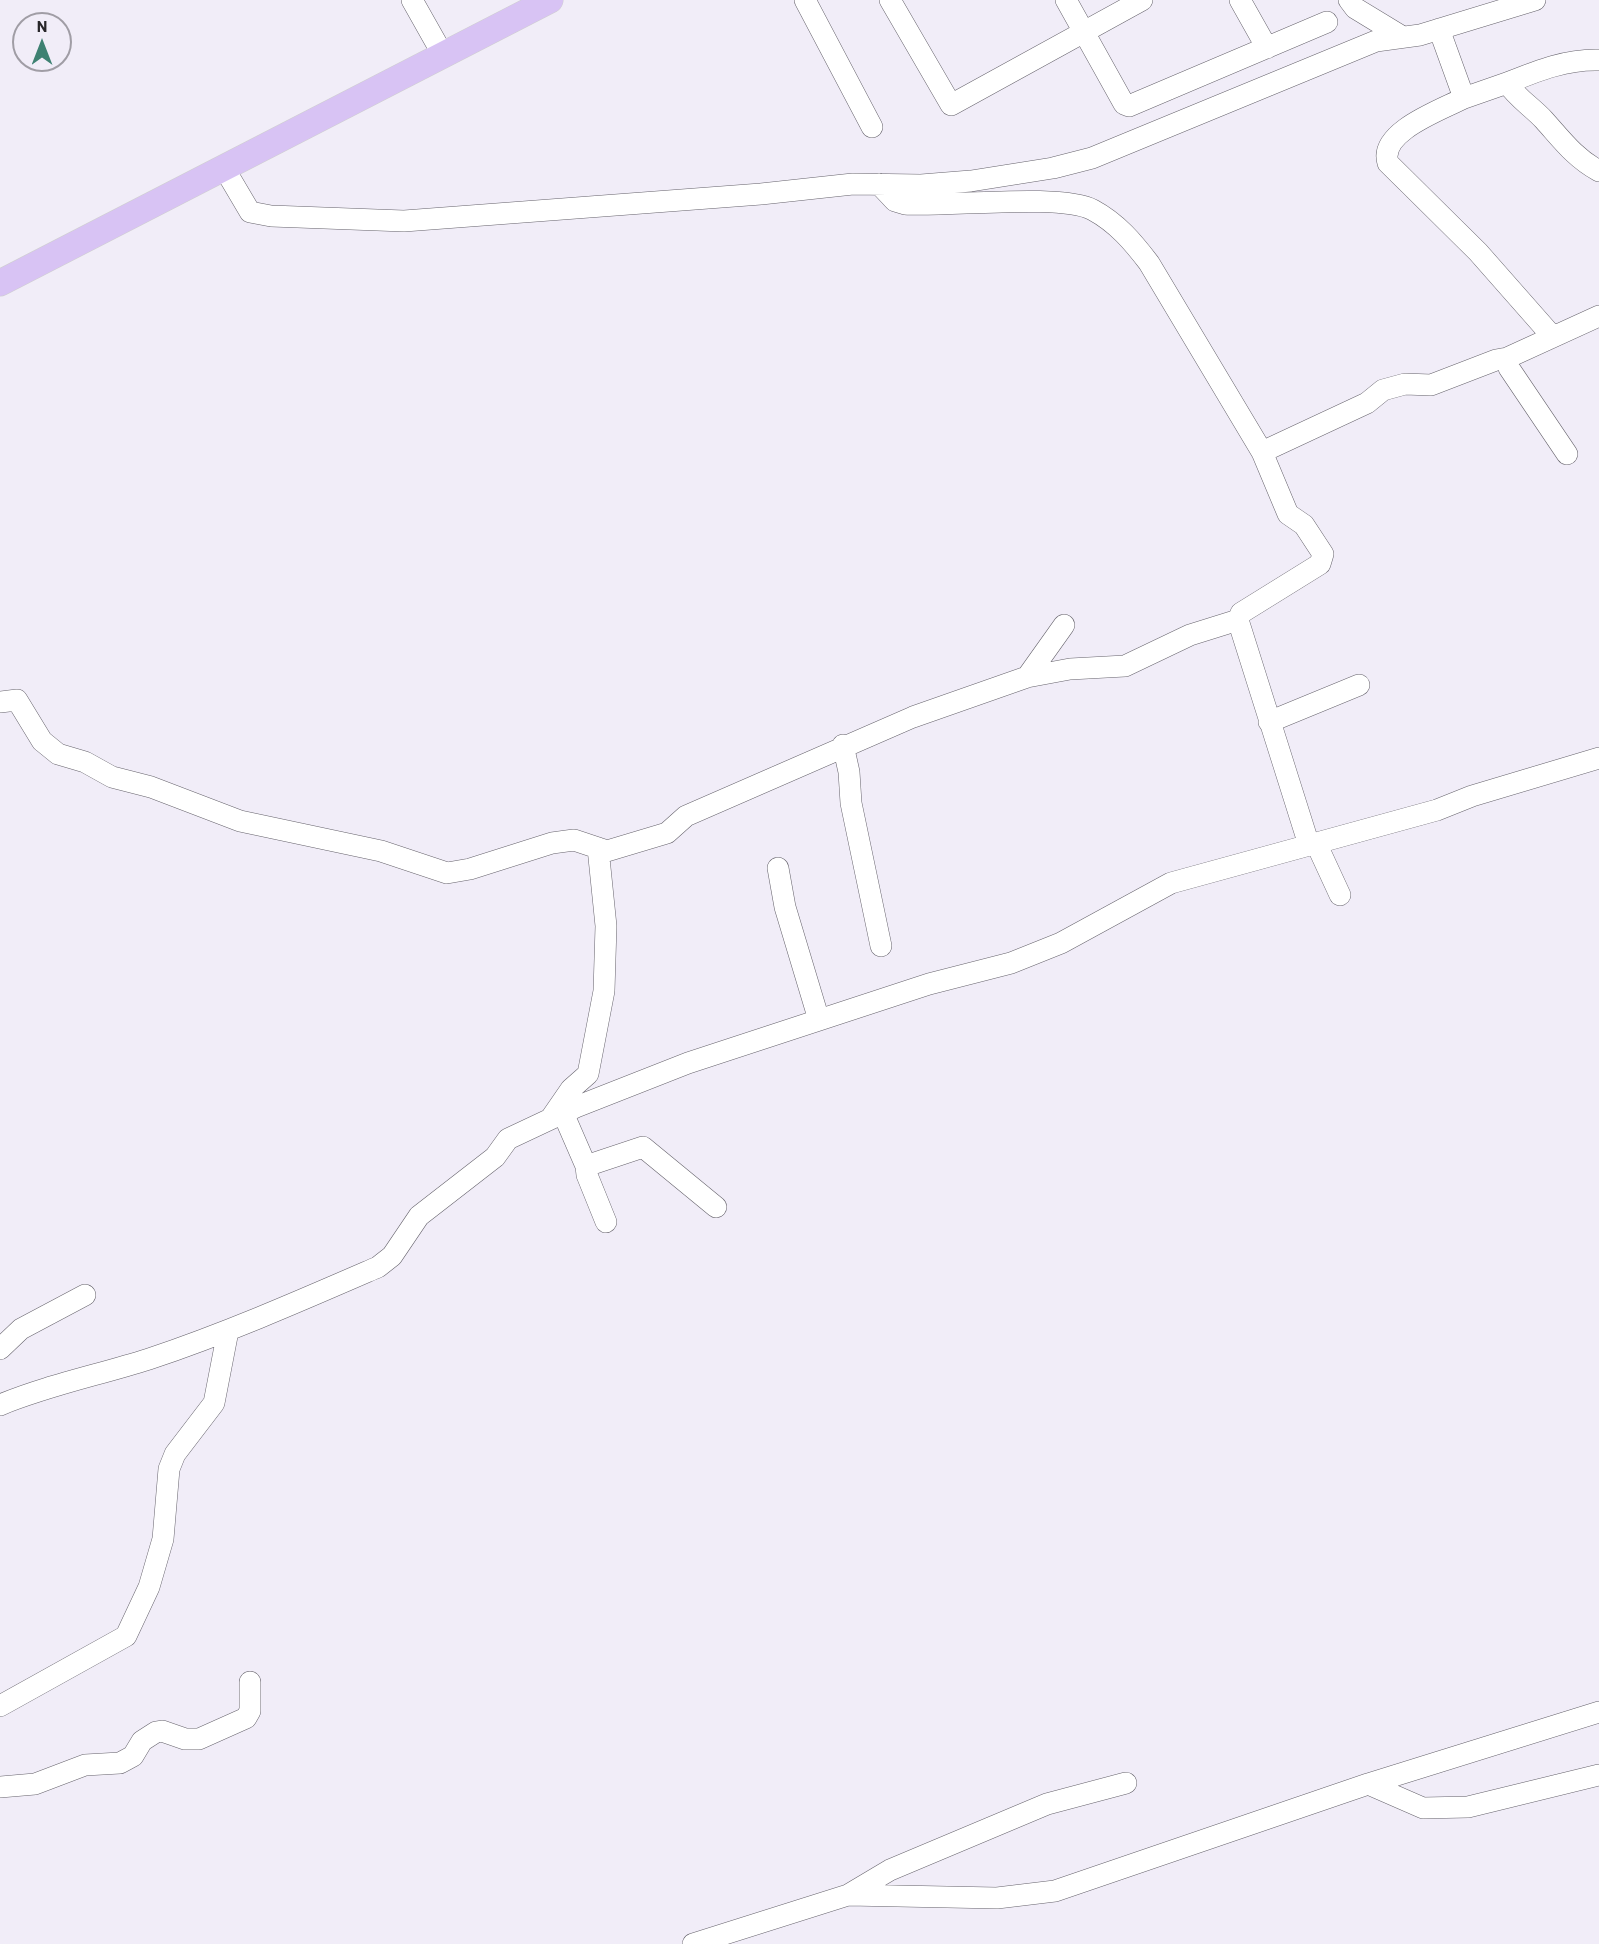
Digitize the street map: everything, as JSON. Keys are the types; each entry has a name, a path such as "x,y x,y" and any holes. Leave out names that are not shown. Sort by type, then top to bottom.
{"main road":[{"path":"0,283 443,55 537,3"}],"street":[{"path":"805,0 872,127"},
{"path":"890,0 951,105 1142,0"},
{"path":"1066,0 1124,104 1129,106 1327,22"},
{"path":"1240,0 1267,48"},
{"path":"1348,0 1355,8 1401,36"},
{"path":"224,168 250,212 271,216 404,221 761,194 853,184 971,181 1053,168 1092,158 1376,41 1439,29 1535,0"},
{"path":"416,2 443,55"},
{"path":"1439,29 1464,99"},
{"path":"1552,336 1478,252 1388,163 1385,153 1389,144 1406,128 1464,99 1546,67 1579,59 1599,60"},
{"path":"1507,83 1514,94 1543,119 1570,152 1599,171"},
{"path":"879,184 895,201 905,204 1062,204 1091,209 1128,235 1149,263 1195,344 1262,452 1288,514 1304,525 1323,554 1320,564 1241,613 1238,620 1269,722 1312,844 1340,895"},
{"path":"1262,452 1367,403 1383,390 1405,384 1431,385 1507,358 1599,316"},
{"path":"1507,358 1509,368 1567,454"},
{"path":"0,702 17,700 42,741 58,754 85,762 112,777 151,787 240,822 381,851 447,873 470,869 552,843 574,840 607,851 667,833 686,816 843,745 1027,677 1070,669 1125,666 1190,635 1238,620"},
{"path":"1027,677 1064,625"},
{"path":"1269,722 1359,685"},
{"path":"843,745 849,772 851,803 881,946"},
{"path":"0,1405 32,1392 146,1360 228,1331 378,1267 392,1256 419,1216 495,1157 508,1139 557,1116 688,1063 929,984 1011,963 1061,943 1171,883 1437,810 1472,796 1599,758"},
{"path":"557,1116 571,1089 588,1074 604,991 606,926 598,848"},
{"path":"778,868 785,907 819,1020"},
{"path":"557,1116 586,1166 587,1175 606,1222"},
{"path":"586,1166 643,1147 716,1207"},
{"path":"0,1349 21,1329 86,1295"},
{"path":"0,1706 126,1636 135,1623 163,1539 169,1469 175,1454 214,1403 228,1331"},
{"path":"0,1787 35,1784 86,1765 120,1762 134,1756 142,1741 156,1732 162,1731 185,1739 199,1739 246,1718 250,1712 250,1682"},
{"path":"848,1895 997,1898 1055,1891 1368,1784 1599,1712"},
{"path":"1368,1784 1423,1808 1468,1807 1599,1775"},
{"path":"693,1944 848,1895 890,1870 1047,1804 1126,1783"}]}
